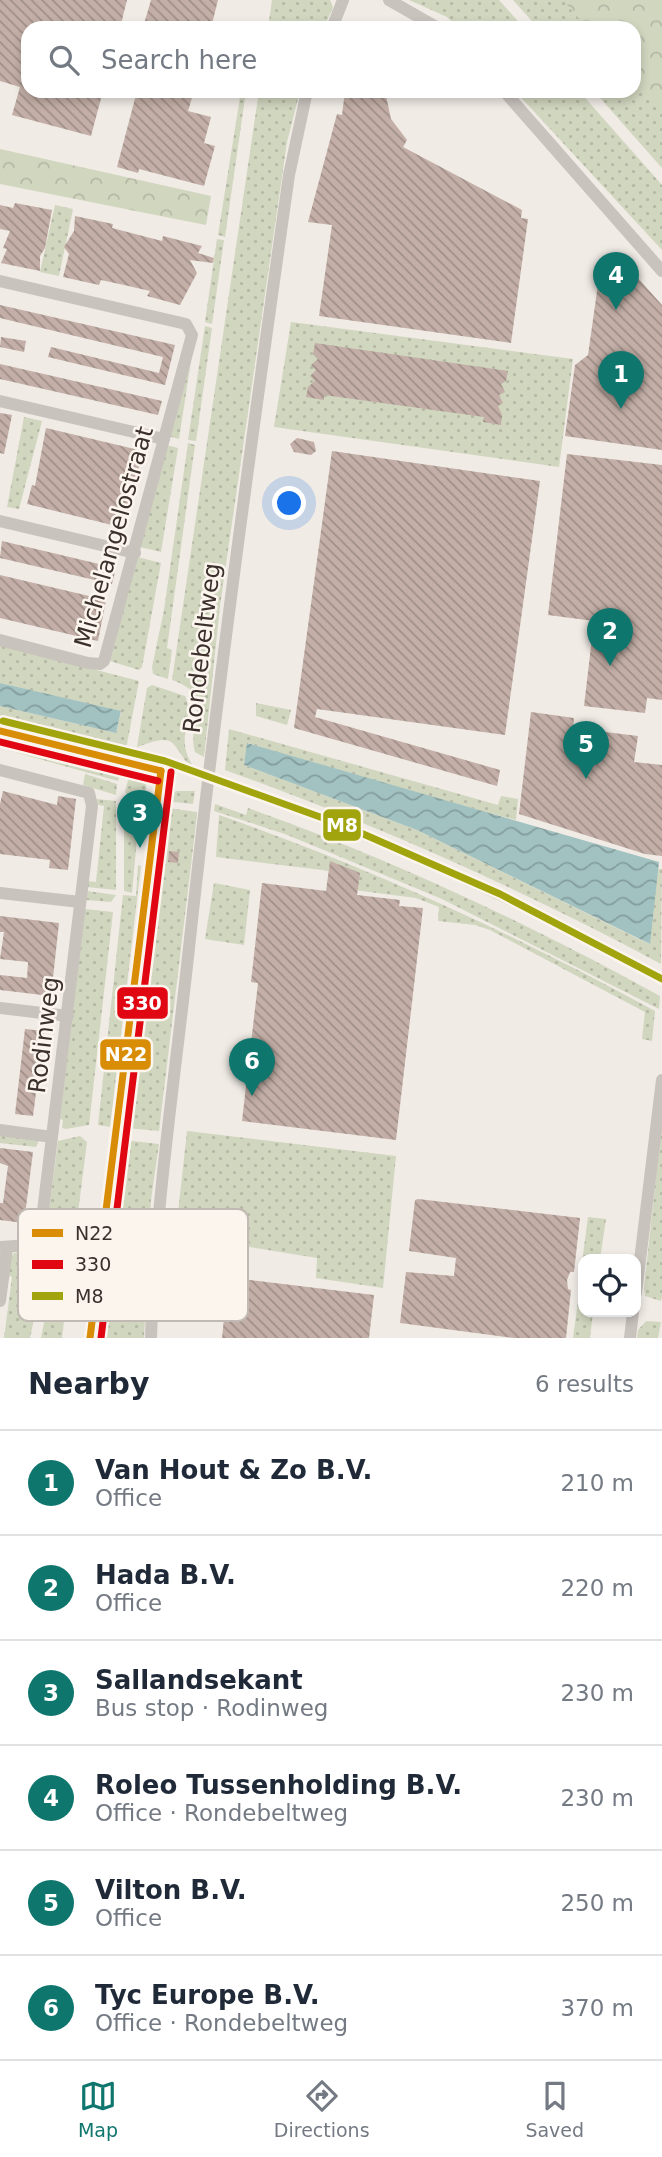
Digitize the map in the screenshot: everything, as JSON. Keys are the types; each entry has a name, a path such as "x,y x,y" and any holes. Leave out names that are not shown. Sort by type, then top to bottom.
{"street":[{"path":"335,21 343,0"},
{"path":"389,0 426,21"},
{"name":"Rondebeltweg","path":"158,1209 164,1139 218,687 289,175 306,98"},
{"path":"510,98 662,271"},
{"name":"Michelangelostraat","path":"0,281 186,324 192,335 104,661 100,664 0,640"},
{"path":"0,401 164,439"},
{"path":"0,521 135,553"},
{"name":"Rodinweg","path":"0,770 82,790 91,796 68,1016 43,1209"},
{"path":"0,893 80,902"},
{"path":"0,1008 68,1016"},
{"path":"641,1254 662,1080"},
{"path":"0,1130 52,1137"},
{"path":"0,1301 4,1248"},
{"path":"630,1338 633,1317"}],"green space":[{"path":"272,0 330,0 333,7 327,21 269,21"},
{"path":"409,0 499,0 518,21 451,21"},
{"path":"513,0 662,0 662,168 600,98 641,98 641,21 532,21"},
{"path":"563,0 662,0 662,114 641,90 641,21 581,21"},
{"path":"240,98 245,98 225,237 218,235"},
{"path":"258,98 298,98 287,142 220,606 204,757 195,752 193,740 197,710 194,693 172,680"},
{"path":"521,98 585,98 662,185 662,250"},
{"path":"0,149 211,196 206,225 0,184"},
{"path":"55,205 73,209 59,276 40,272"},
{"path":"217,239 224,240 212,324 205,322"},
{"path":"291,322 573,359 559,467 274,427"},
{"path":"205,326 212,328 196,441 188,440"},
{"path":"195,335 179,439 168,436"},
{"path":"24,417 42,421 19,509 7,507"},
{"path":"188,443 195,445 167,648 172,650 168,679 153,674 152,667 164,610"},
{"path":"166,445 178,448 161,552 140,547"},
{"path":"137,557 161,563 142,667 139,670 110,661"},
{"path":"0,645 139,681 126,749 65,733 63,740 0,724 0,706 116,733 121,712 0,683"},
{"path":"152,685 185,696 189,715 186,749 197,772 169,741 162,740 137,747 147,688"},
{"path":"256,703 291,710 287,725 256,716"},
{"path":"229,729 498,805 501,796 518,799 516,820 364,780 248,743 244,765 417,830 649,944 658,869 662,869 661,964 500,883 336,812 225,770"},
{"path":"0,737 121,769 118,781 0,748"},
{"path":"130,772 146,785 147,798 128,796 125,792"},
{"path":"85,774 117,784 116,795 83,785"},
{"path":"218,778 332,821 499,893 662,975 662,984 554,927 444,875 332,828 217,785"},
{"path":"176,791 195,791 193,804 164,801"},
{"path":"96,799 116,801 116,890 87,887 87,881 96,882 104,806 95,804"},
{"path":"124,803 140,805 132,893 124,891"},
{"path":"215,804 246,815 248,808 302,828 458,894 560,943 660,996 659,1009 442,899 285,834 214,811"},
{"path":"161,807 197,812 197,815 159,1131 127,1128"},
{"path":"219,815 387,880 549,955 655,1011 652,1041 642,1039 645,1012 490,930 475,925 438,921 439,907 416,898 354,890 355,874 216,857"},
{"path":"138,865 141,866 110,1127 98,1125 123,895 136,896"},
{"path":"214,883 250,890 244,945 205,939"},
{"path":"87,891 116,895 111,902 86,900"},
{"path":"85,909 113,912 89,1125 66,1129 62,1128 63,1120 60,1119"},
{"path":"662,1122 661,1301 645,1296 644,1288"},
{"path":"187,1131 396,1156 383,1288 316,1278 317,1258 248,1247 248,1209 178,1209"},
{"path":"0,1135 39,1140 36,1147 0,1143"},
{"path":"80,1136 87,1142 78,1209 49,1209 58,1141"},
{"path":"124,1140 159,1144 151,1209 116,1209"},
{"path":"588,1217 606,1219 601,1254 583,1254"},
{"path":"18,1252 18,1321 34,1321 30,1338 4,1338 12,1277 9,1276 10,1259"},
{"path":"578,1301 578,1317 592,1317 590,1338 573,1338"},
{"path":"44,1321 64,1321 62,1338 41,1338"},
{"path":"103,1321 145,1321 144,1338 101,1338"},
{"path":"646,1321 661,1322 658,1338 637,1338 638,1330"}],"water":[{"path":"0,683 121,711 116,733 0,706"},
{"path":"247,743 659,862 650,944 417,830 244,765"}],"building":[{"path":"0,0 127,0 122,21 21,21 21,98 101,98 91,136 12,115 20,87 0,81"},
{"path":"151,0 218,0 213,21 145,21"},
{"path":"135,98 192,98 188,111 211,117 204,143 215,146 204,186 139,169 138,173 117,167"},
{"path":"344,98 386,98 391,119 407,140 403,147 522,210 521,218 528,219 511,343 319,316 332,225 308,222 337,114 342,115"},
{"path":"15,203 52,210 45,248 40,256 40,271 1,263 7,249 3,248 10,231 0,229 0,205 13,208"},
{"path":"75,216 113,224 112,228 162,241 163,236 202,246 198,253 214,258 213,263 190,260 197,273 180,305 147,296 150,291 101,280 99,285 63,277 69,254 64,247 74,231"},
{"path":"599,277 631,281 637,277 662,305 662,450 565,436 575,365 588,355"},
{"path":"0,305 175,345 165,385 48,357 51,347 159,373 163,357 0,318"},
{"path":"1,337 26,341 24,352 0,347"},
{"path":"315,343 508,371 506,381 501,384 505,392 499,395 503,403 498,406 502,415 501,425 483,422 484,417 324,395 324,400 306,397 308,387 315,381 310,376 316,370 311,365 318,359 313,354"},
{"path":"0,364 162,401 158,415 0,379"},
{"path":"0,413 12,415 4,454 0,453"},
{"path":"46,428 143,451 124,528 27,504 32,485 35,486"},
{"path":"297,438 314,442 316,451 311,455 294,452 290,444"},
{"path":"332,451 540,481 505,735 317,709 315,717 500,770 497,786 294,728"},
{"path":"567,454 662,465 662,700 647,698 645,713 584,706 594,621 548,615"},
{"path":"2,541 116,568 112,584 0,558"},
{"path":"0,575 106,600 98,641 0,618"},
{"path":"531,712 574,718 573,728 638,736 634,762 662,765 662,856 645,854 519,814"},
{"path":"3,791 57,805 58,796 76,799 68,870 49,868 50,860 0,854 0,804"},
{"path":"169,851 179,852 178,863 168,862"},
{"path":"330,861 360,873 357,895 400,900 399,906 423,908 396,1140 242,1121 258,983 251,982 262,883 326,891"},
{"path":"0,916 59,923 51,996 0,990 0,975 27,978 28,962 0,959 4,932 0,932"},
{"path":"25,1029 44,1031 33,1116 15,1114"},
{"path":"0,1148 33,1152 26,1209 18,1209 18,1222 0,1220 0,1203 3,1203 8,1166 0,1163"},
{"path":"415,1200 580,1218 574,1272 570,1272 567,1280 568,1289 571,1290 566,1338 514,1338 400,1323 406,1272 454,1276 456,1258 409,1251"},
{"path":"248,1280 374,1295 369,1338 222,1338 224,1321 248,1321"}],"transit line":[{"name":"M8","path":"3,721 165,761 345,826 500,894 662,979"},
{"name":"N22","path":"0,731 161,771"},
{"name":"330","path":"0,742 158,781"},
{"name":"N22","path":"106,1209 161,771"},
{"name":"330","path":"117,1209 171,772"},
{"name":"N22","path":"90,1338 92,1321"},
{"name":"330","path":"101,1338 103,1321"}],"place":[{"name":"Roleo Tussenholding B.V.","path":"616,310"},
{"name":"Van Hout & Zo B.V.","path":"621,409"},
{"name":"Hada B.V.","path":"610,666"},
{"name":"Vilton B.V.","path":"586,779"},
{"name":"Sallandsekant","path":"140,848"},
{"name":"Tyc Europe B.V.","path":"252,1096"}]}
